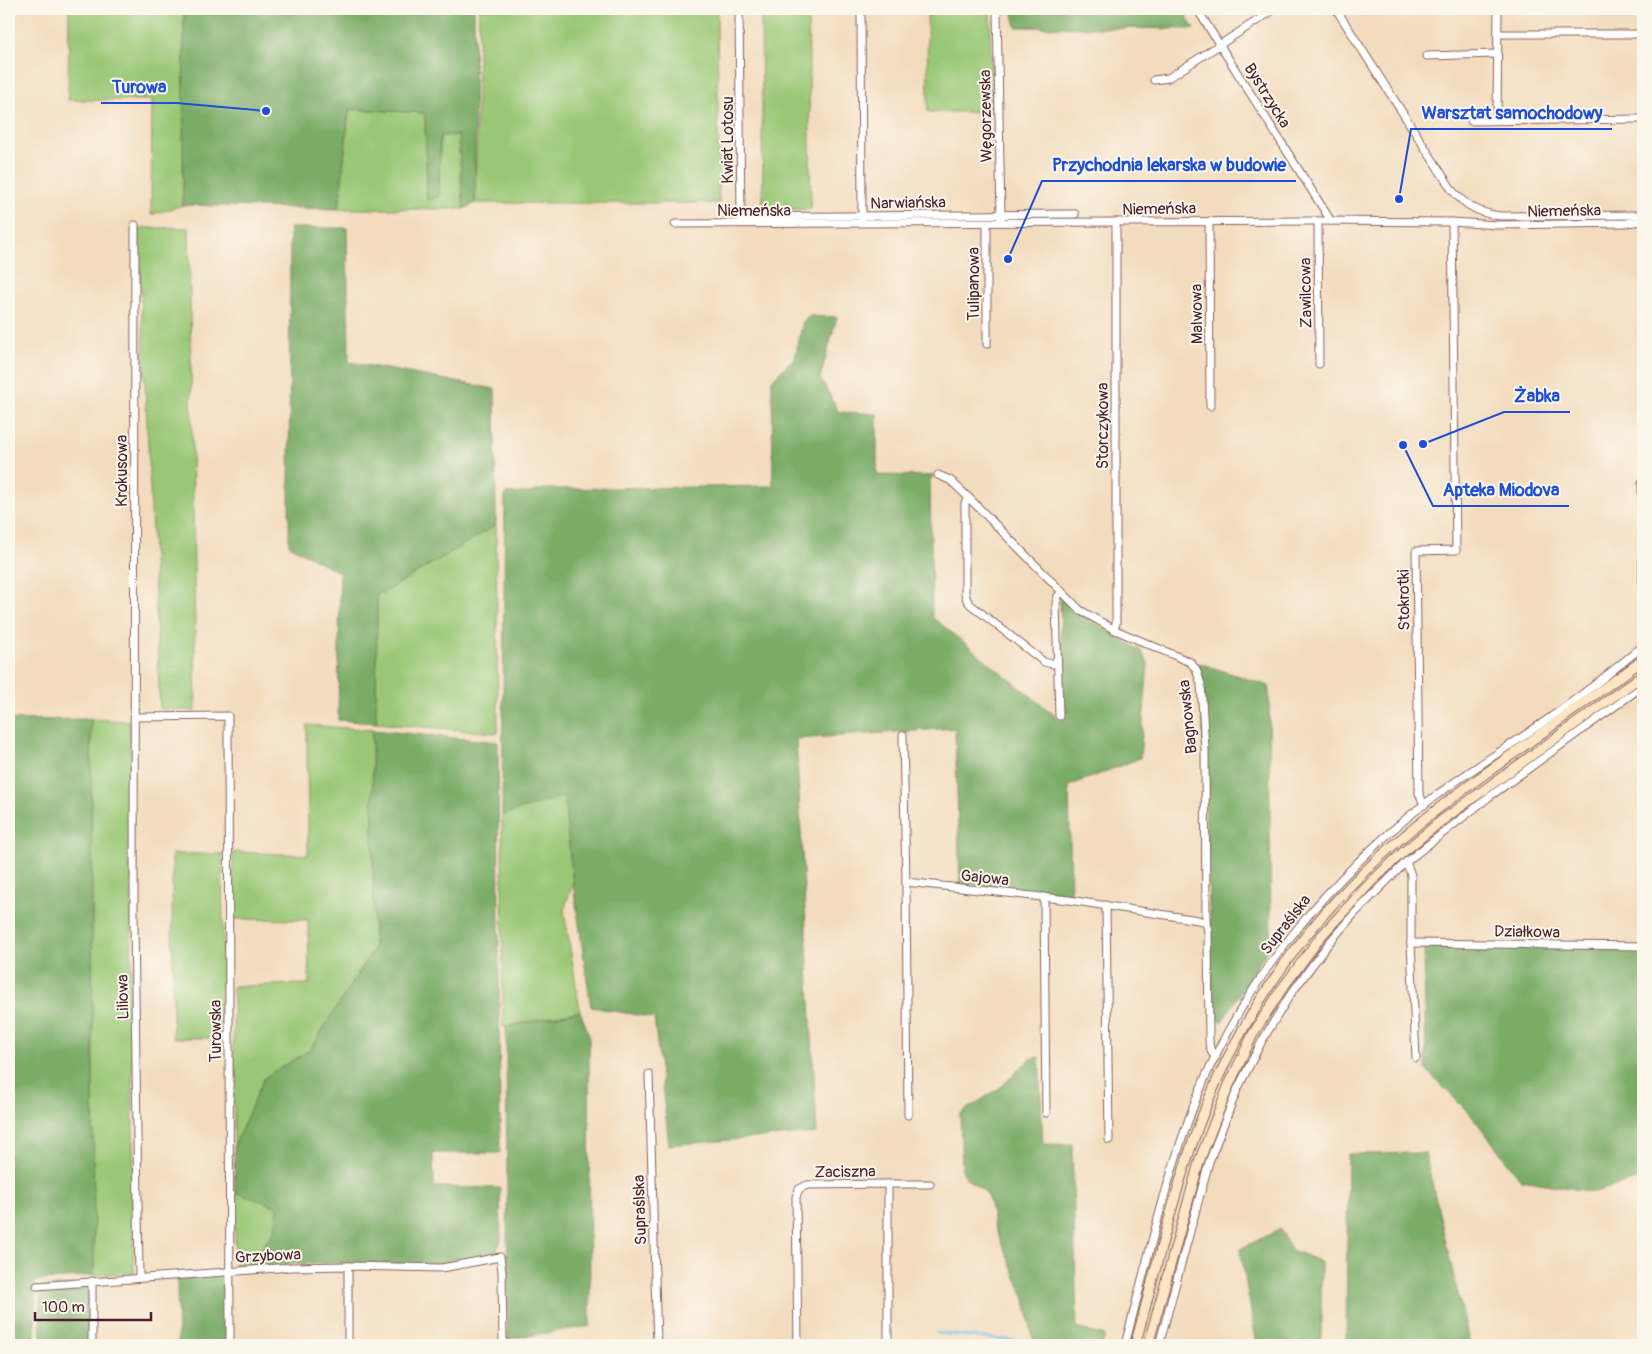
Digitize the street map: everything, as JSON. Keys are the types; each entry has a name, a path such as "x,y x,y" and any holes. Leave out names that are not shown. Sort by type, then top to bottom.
{"main road":[{"path":"1135,1345 1187,1156 1218,1079 1244,1027 1271,982 1313,926 1336,900 1394,844 1461,791 1643,660"},
{"path":"1148,1345 1200,1158 1229,1085 1254,1034 1316,942 1372,881 1441,821 1643,675"}],"street":[{"name":"Kwiat Lotosu","path":"739,9 741,220"},
{"path":"861,9 862,220"},
{"name":"Węgorzewska","path":"997,9 1001,223"},
{"name":"Bystrzycka","path":"1197,9 1331,221"},
{"path":"1154,80 1174,76 1275,9"},
{"name":"Niemeńska","path":"1336,9 1452,190 1467,204 1488,214 1501,216 1643,215"},
{"path":"1497,120 1498,9"},
{"path":"1498,34 1643,34"},
{"path":"1427,56 1497,54"},
{"path":"1472,121 1643,119"},
{"name":"Narwiańska","path":"862,220 1001,214 1075,214"},
{"name":"Niemeńska","path":"675,224 741,220 987,223 1331,221 1452,222 1498,225 1626,223 1643,221"},
{"name":"Malwowa","path":"1209,221 1210,406"},
{"name":"Zawilcowa","path":"1318,221 1319,364"},
{"name":"Storczykowa","path":"1113,629 1116,624 1116,222"},
{"name":"Stokrotki","path":"1424,805 1419,793 1416,550 1456,550 1452,222"},
{"name":"Tulipanowa","path":"987,223 987,344"},
{"name":"Krokusowa","path":"135,226 135,717"},
{"name":"Bagnowska","path":"938,476 950,480 1080,610 1113,629 1190,662 1196,669 1201,684 1205,748 1209,1047 1216,1057"},
{"path":"1642,483 1643,617"},
{"path":"969,498 964,503 965,593 967,600 1044,662 1052,664 1058,657"},
{"path":"1059,716 1056,603 1061,593"},
{"name":"Supraślska","path":"1125,1345 1177,1152 1198,1096 1240,1012 1264,974 1294,933 1328,892 1353,866 1424,805 1558,712 1606,677 1643,646"},
{"path":"1159,1345 1209,1162 1237,1090 1258,1049 1290,995 1329,943 1354,914 1406,862 1489,797 1643,686"},
{"name":"Turowska","path":"135,717 228,716 230,1345"},
{"name":"Liliowa","path":"135,717 134,921 140,1277"},
{"path":"903,734 908,1115"},
{"path":"1406,862 1411,875 1411,943 1416,1058"},
{"name":"Gajowa","path":"906,882 1106,905 1198,920 1206,923"},
{"path":"1044,897 1046,1113"},
{"path":"1106,905 1109,1140"},
{"name":"Działkowa","path":"1411,943 1643,946"},
{"name":"Supraślska","path":"649,1074 657,1345"},
{"path":"888,1184 930,1184"},
{"name":"Zaciszna","path":"798,1345 796,1197 799,1189 807,1185 888,1184 888,1345"},
{"name":"Grzybowa","path":"37,1286 230,1271 348,1266 442,1268 500,1257 502,1271 503,1345"},
{"path":"348,1266 348,1345"},
{"path":"92,1281 92,1345"}],"green space":[{"path":"69,9 184,9 183,205 151,215 152,100 68,100"},
{"path":"184,9 474,9 475,203 464,209 458,135 440,136 439,197 427,200 425,113 349,109 339,209 183,205"},
{"path":"479,9 717,9 719,203 475,203"},
{"path":"761,9 808,9 811,209 763,210"},
{"path":"927,9 990,9 992,112 928,112"},
{"path":"1012,9 1182,9 1194,29 1016,27"},
{"path":"349,109 425,113 427,199 439,197 440,135 458,135 464,209 339,209"},
{"path":"138,228 189,228 196,711 160,709"},
{"path":"290,228 347,228 349,362 495,389 496,525 383,593 377,592 376,723 338,720 340,573 289,545"},
{"path":"808,316 837,317 820,378 839,412 877,414 877,475 934,476 930,480 932,617 1063,722 1060,596 1078,613 1141,651 1148,663 1140,758 1069,786 1071,896 960,884 955,728 796,739 817,1133 669,1145 654,1018 591,1007 573,883 564,796 502,815 505,494 529,493 544,489 773,486 772,380 795,357 803,322"},
{"path":"496,525 498,733 376,723 377,592 383,593"},
{"path":"1199,663 1269,686 1271,944 1222,1022 1213,1016"},
{"path":"91,719 130,721 134,1273 94,1275"},
{"path":"91,719 94,1275 35,1281 35,1345 9,1345 9,720"},
{"path":"307,725 372,730 374,948 310,1050 264,1078 234,1147 233,986 309,984 308,920 233,919 233,852 308,855"},
{"path":"372,730 498,742 500,1153 433,1153 434,1187 500,1188 501,1240 495,1254 448,1263 322,1263 249,1266 275,1230 278,1207 235,1192 234,1147 264,1078 310,1050 374,948"},
{"path":"564,795 573,883 564,910 580,1011 503,1027 502,815"},
{"path":"172,854 222,854 224,1038 173,1038"},
{"path":"1424,944 1643,951 1643,1178 1594,1192 1521,1180 1472,1116 1426,1070"},
{"path":"580,1011 589,1035 590,1326 508,1339 506,1027"},
{"path":"1039,1057 1043,1144 1072,1144 1077,1328 1105,1336 1102,1345 1034,1345 1025,1299 994,1225 990,1203 985,1192 967,1179 962,1170 960,1114 1001,1087 1030,1059"},
{"path":"1425,1153 1470,1345 1346,1345 1348,1154"},
{"path":"235,1192 278,1207 275,1230 249,1266 235,1266"},
{"path":"1280,1229 1292,1250 1321,1262 1321,1345 1257,1345 1240,1249"},
{"path":"227,1274 228,1345 178,1345 177,1278"},
{"path":"88,1284 89,1345 41,1345 40,1287"}],"waterway":[{"path":"937,1333 1057,1345"}],"place":[{"name":"Turowa","path":"266,111"},
{"name":"Warsztat samochodowy","path":"1399,199"},
{"name":"Przychodnia lekarska w budowie","path":"1008,259"},
{"name":"Żabka","path":"1423,444"},
{"name":"Apteka Miodova","path":"1403,445"}]}
